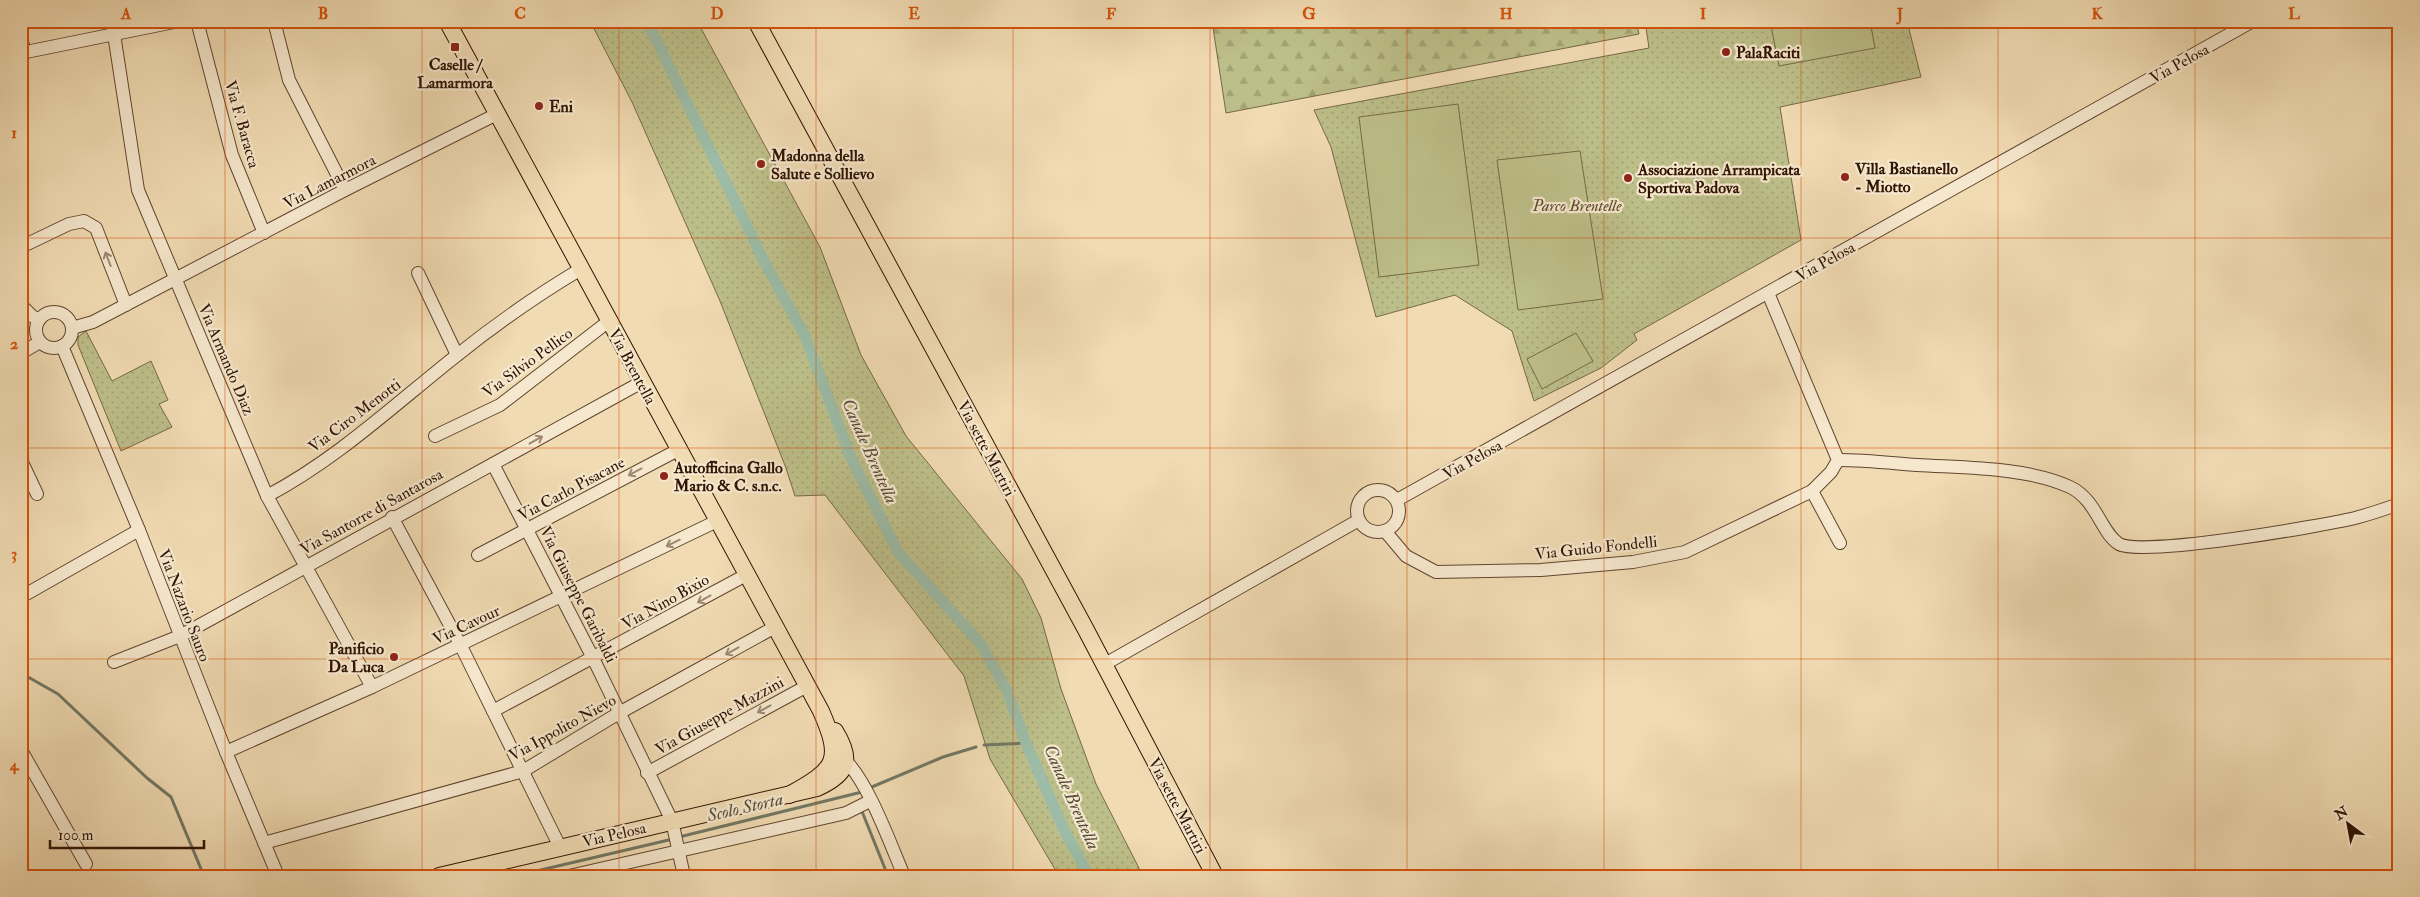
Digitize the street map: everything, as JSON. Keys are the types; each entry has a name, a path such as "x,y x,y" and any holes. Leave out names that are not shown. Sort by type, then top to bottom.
{"main road":[{"name":"Via Brentella","path":"447,21 821,711"},
{"name":"Via sette Martiri","path":"756,21 1105,664 1215,876"},
{"path":"821,711 834,746 833,757 826,768"},
{"path":"821,711 841,741 846,752 846,760"},
{"name":"Via Pelosa","path":"442,875 560,847 672,824 817,788 832,781 840,774 846,760"},
{"name":"Via Pelosa","path":"789,795 811,781 826,768"}],"street":[{"path":"21,38 23,53 113,28 179,21"},
{"name":"Via F. Baracca","path":"197,21 232,155 264,234"},
{"path":"274,21 289,80 344,190"},
{"name":"Via Pelosa","path":"1397,500 2253,21"},
{"name":"Via Armando Diaz","path":"113,28 138,190 267,496 304,567 372,688"},
{"name":"Via Lamarmora","path":"176,278 264,234 344,190 498,114"},
{"path":"21,247 69,224 84,221 96,228 126,304"},
{"name":"Via Ciro Menotti","path":"267,496 339,451 457,355 534,297 581,269"},
{"path":"418,273 457,355"},
{"path":"72,328 93,322 176,278"},
{"path":"1768,293 1838,460 1994,471 2047,479 2071,488 2084,497 2119,544 2133,546 2213,542 2355,518 2399,504"},
{"path":"21,305 39,320"},
{"path":"49,313 61,314 70,322 72,328 70,339 62,346 50,348 40,342 36,333 39,320 49,313"},
{"name":"Via Silvio Pellico","path":"435,436 500,405 609,321"},
{"path":"22,352 40,342"},
{"name":"Via Nazario Sauro","path":"62,346 139,530 226,752 278,876"},
{"name":"Via Santorre di Santarosa","path":"114,662 180,636 392,517 642,382"},
{"name":"Via Carlo Pisacane","path":"478,554 528,530 678,450"},
{"path":"21,460 37,494"},
{"name":"Via Guido Fondelli","path":"1385,531 1406,556 1436,572 1541,570 1633,562 1685,552 1812,491 1831,472 1838,460"},
{"name":"Via Giuseppe Garibaldi","path":"493,464 594,658 672,824 684,876"},
{"path":"1381,490 1390,493 1397,500 1398,517 1391,528 1376,532 1368,530 1359,520 1357,507 1367,493 1381,490"},
{"path":"1812,491 1840,544"},
{"path":"392,517 460,644 560,847"},
{"path":"1105,664 1359,520"},
{"name":"Via Cavour","path":"226,752 372,688 717,521"},
{"path":"21,597 139,530"},
{"name":"Via Nino Bixio","path":"493,711 746,575"},
{"name":"Via Ippolito Nievo","path":"264,843 523,771 619,713 775,627"},
{"name":"Via Giuseppe Mazzini","path":"647,773 807,686"},
{"path":"834,746 837,752 852,765 904,876"},
{"path":"21,750 86,864"},
{"name":"Via Pelosa","path":"826,768 841,760 846,760"},
{"name":"Via Pelosa","path":"569,876 846,813 853,810 864,792 817,788"}],"green space":[{"path":"590,21 697,21 820,247 861,355 906,436 1022,579 1041,618 1061,689 1096,784 1143,876 1059,876 990,759 964,676 825,495 795,496 786,468 720,301 632,102"},
{"path":"1212,21 1636,21 1639,34 1226,113"},
{"name":"Parco Brentelle","path":"1645,21 1907,21 1921,77 1780,107 1801,240 1634,334 1637,340 1601,368 1534,401 1512,331 1455,295 1376,317 1331,147 1314,110 1649,48"},
{"path":"1770,21 1870,21 1875,48 1779,66"},
{"path":"1458,104 1479,265 1379,277 1359,117"},
{"path":"1580,151 1603,299 1518,310 1497,160"},
{"path":"86,331 112,381 151,361 168,400 159,404 172,427 121,451 78,345 78,337"},
{"path":"1576,333 1593,361 1542,389 1527,359"}],"waterway":[{"name":"Canale Brentella","path":"647,21 766,265 805,336 851,458 898,552 981,644 1007,691 1026,743 1063,828 1089,876"},
{"path":"21,673 58,694 147,778 171,797 204,876"},
{"name":"Scolo Storta","path":"984,745 1026,743"},
{"name":"Scolo Storta","path":"867,789 943,757 976,747"},
{"name":"Scolo Storta","path":"679,837 862,792"},
{"path":"861,809 888,876"},
{"name":"Scolo Storta","path":"515,876 673,839"}],"place":[{"name":"Caselle / Lamarmora","path":"455,47"},
{"name":"PalaRaciti","path":"1726,52"},
{"name":"Eni","path":"539,106"},
{"name":"Madonna della Salute e Sollievo","path":"761,164"},
{"name":"Villa Bastianello - Miotto","path":"1845,177"},
{"name":"Associazione Arrampicata Sportiva Padova","path":"1628,178"},
{"name":"Autofficina Gallo Mario & C. s.n.c.","path":"664,476"},
{"name":"Panificio Da Luca","path":"394,657"}]}
